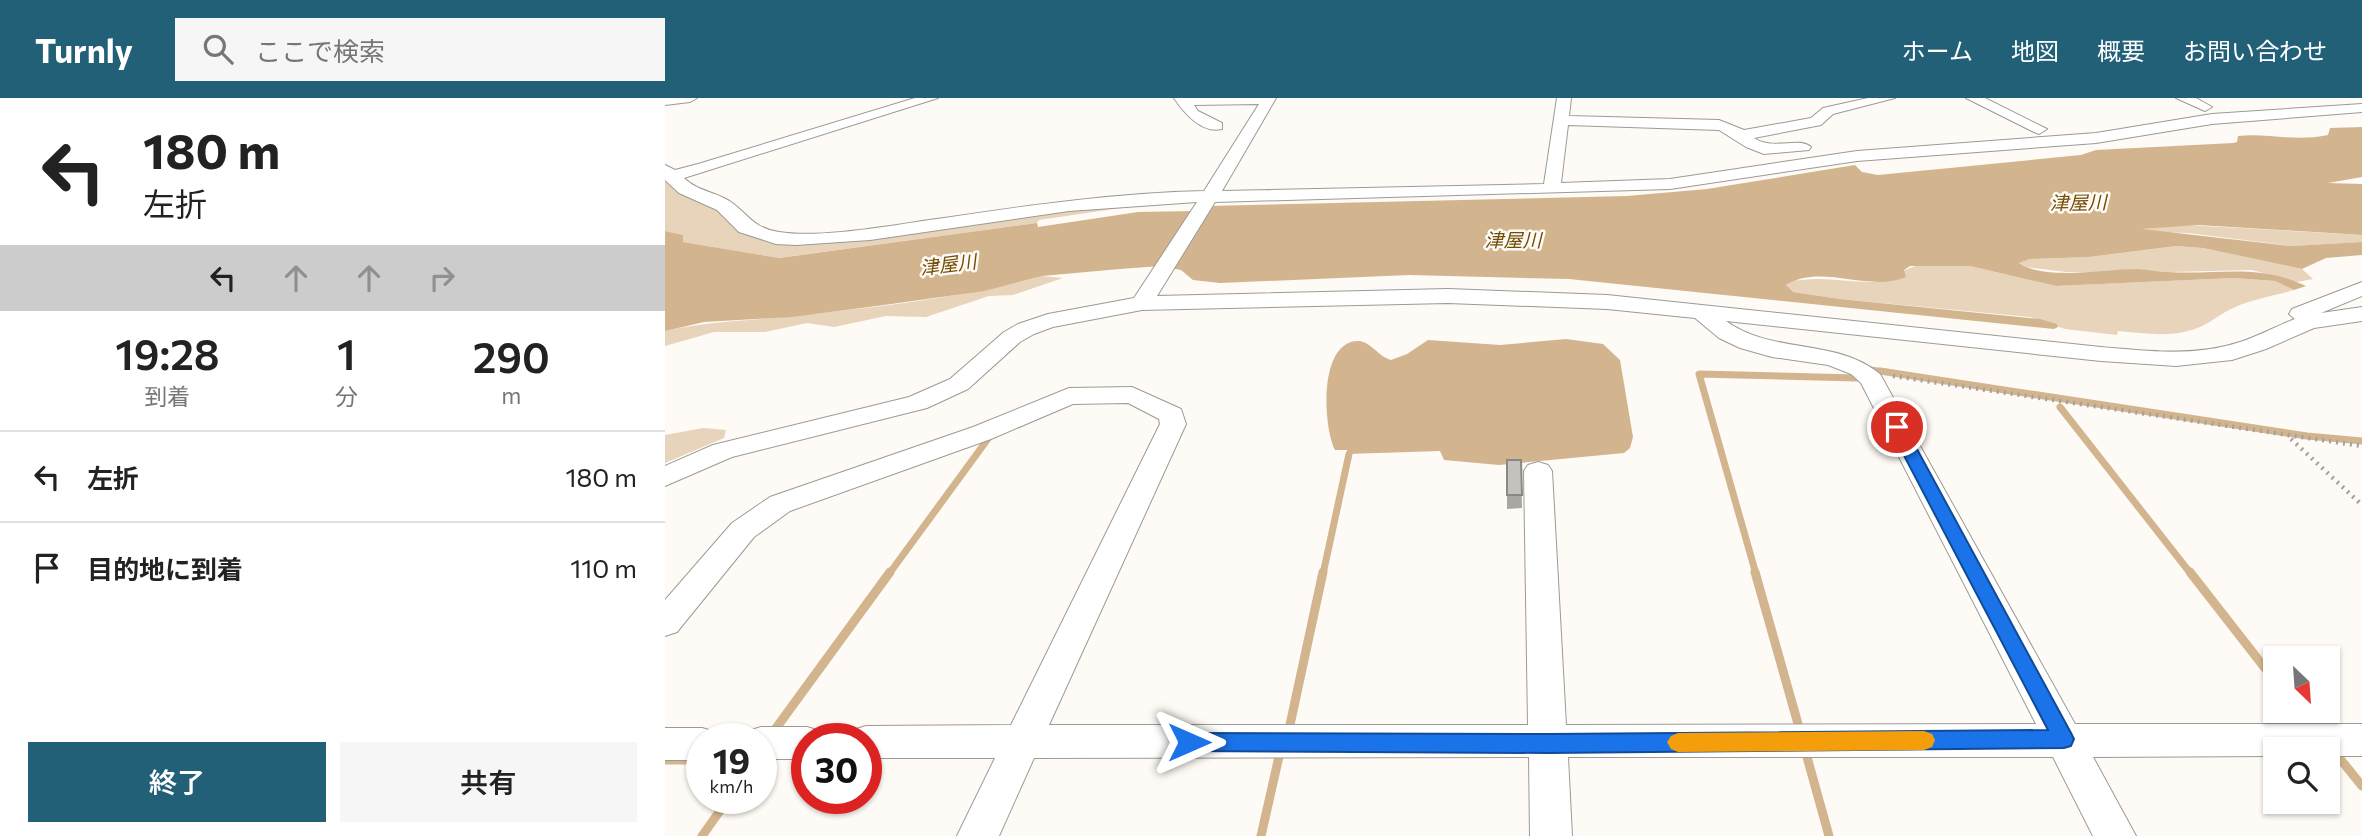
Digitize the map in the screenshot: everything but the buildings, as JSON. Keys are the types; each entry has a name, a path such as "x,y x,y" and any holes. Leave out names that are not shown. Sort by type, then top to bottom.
{"street":[{"path":"665,101 690,98"},
{"path":"668,173 742,159 814,132 931,98"},
{"path":"1145,299 1249,135 1269,98 1183,100"},
{"path":"1552,188 1564,98"},
{"path":"1744,135 1816,122 1828,111 1888,98"},
{"path":"1973,98 2039,129"},
{"path":"2183,98 2205,107"},
{"path":"2169,110 2335,98"},
{"path":"1183,100 1193,114 1217,126"},
{"path":"668,173 685,189 724,206 746,228 775,238 870,234 1098,201 1206,200 1670,184 1845,157 2097,138 2189,121 2362,108"},
{"path":"1563,120 1719,125 1736,128 1750,143 1776,150 2066,125"},
{"path":"1048,222 1206,200"},
{"path":"2250,347 2261,333 2279,322 2362,288"},
{"path":"665,477 723,451 919,403 959,384 1012,337 1026,329 1048,321 1145,299 1448,296 1607,302 2146,358 2213,358 2250,347 2314,321 2358,317"},
{"path":"1026,329 1233,306 1358,298"},
{"path":"1702,312 1723,332 1759,347 1822,355 1846,362 1867,375 2115,836"},
{"path":"665,623 738,535 780,504 982,433 1069,396 1132,395 1172,415 1173,425 978,836"},
{"path":"1538,471 1551,836"},
{"path":"882,742 2362,740"},
{"path":"665,744 686,744"}],"path":[{"path":"1867,375 1915,378 2362,446"},
{"path":"2290,437 2362,506"}],"shaded area":[{"path":"665,179 674,189 686,192 715,209 740,231 790,241 1064,208 1175,200 1039,220 1037,223 778,258 683,242 682,235 665,231"},
{"path":"2186,225 2362,235 2362,242 2292,246 2188,233 2147,232 2142,229"},
{"path":"2176,246 2203,248 2302,269 2313,279 2297,282 2252,270 2168,272 2135,269 2066,272 2027,267 2019,263 2030,259 2089,257"},
{"path":"1922,265 1970,266 2056,286 2234,278 2275,281 2294,290 2243,304 2188,331 2162,334 2118,331 2117,335 2065,329 2030,317 1840,299 1793,292 1786,287 1788,282 1812,279 1882,281"},
{"path":"1042,276 1063,278 1013,295 989,296 926,317 886,316 834,327 807,323 765,332 714,332 665,346 665,331 681,328 919,301"},
{"path":"703,428 726,430 724,438 665,463 665,435"}],"water":[{"name":"津屋川","path":"2362,127 2362,177 2328,183 2362,184 2362,235 2198,225 2142,229 2291,246 2362,242 2362,255 2326,258 2302,269 2203,248 2176,246 2089,257 2030,259 2019,263 2044,272 2059,273 2136,269 2187,273 2255,272 2306,286 2294,290 2275,281 2234,278 2056,286 1970,266 1910,266 1904,270 1906,277 1891,281 1815,277 1786,285 1793,292 1840,299 2040,319 2057,324 2058,327 2054,329 1569,279 1409,275 1220,283 1193,280 1181,270 1161,266 1042,276 984,291 792,317 704,322 665,331 665,231 683,235 683,242 779,258 1037,223 1038,227 1138,212 1193,211 1208,206 1627,196 1707,189 1855,165 1862,172 1878,175 2081,155 2096,150 2233,143 2237,142 2238,136 2316,137 2328,135 2330,128"},
{"path":"1566,339 1603,344 1620,360 1633,437 1630,448 1624,453 1499,465 1444,460 1440,451 1347,454 1347,450 1335,450 1328,423 1327,386 1336,354 1346,344 1363,342 1391,360 1407,354 1428,340 1500,345"}],"waterway":[{"path":"1870,369 1892,372"},
{"path":"1880,371 2307,436 2362,441"},
{"path":"1756,574 1699,374 1856,378"},
{"path":"2060,407 2191,574"},
{"path":"889,574 990,436"},
{"path":"1323,574 1349,454"},
{"path":"777,727 890,572"},
{"path":"1288,734 1323,572"},
{"path":"1755,572 1800,731"},
{"path":"2190,572 2263,666"},
{"path":"2308,723 2313,729"},
{"path":"1261,836 1280,752"},
{"path":"1807,757 1829,836"},
{"path":"2340,759 2362,786"},
{"path":"665,760 686,760"},
{"path":"702,836 718,814"}],"slow traffic":[{"path":"1678,742 1924,740"}],"route":[{"path":"1189,742 1548,743 2064,739 1897,427"}]}
